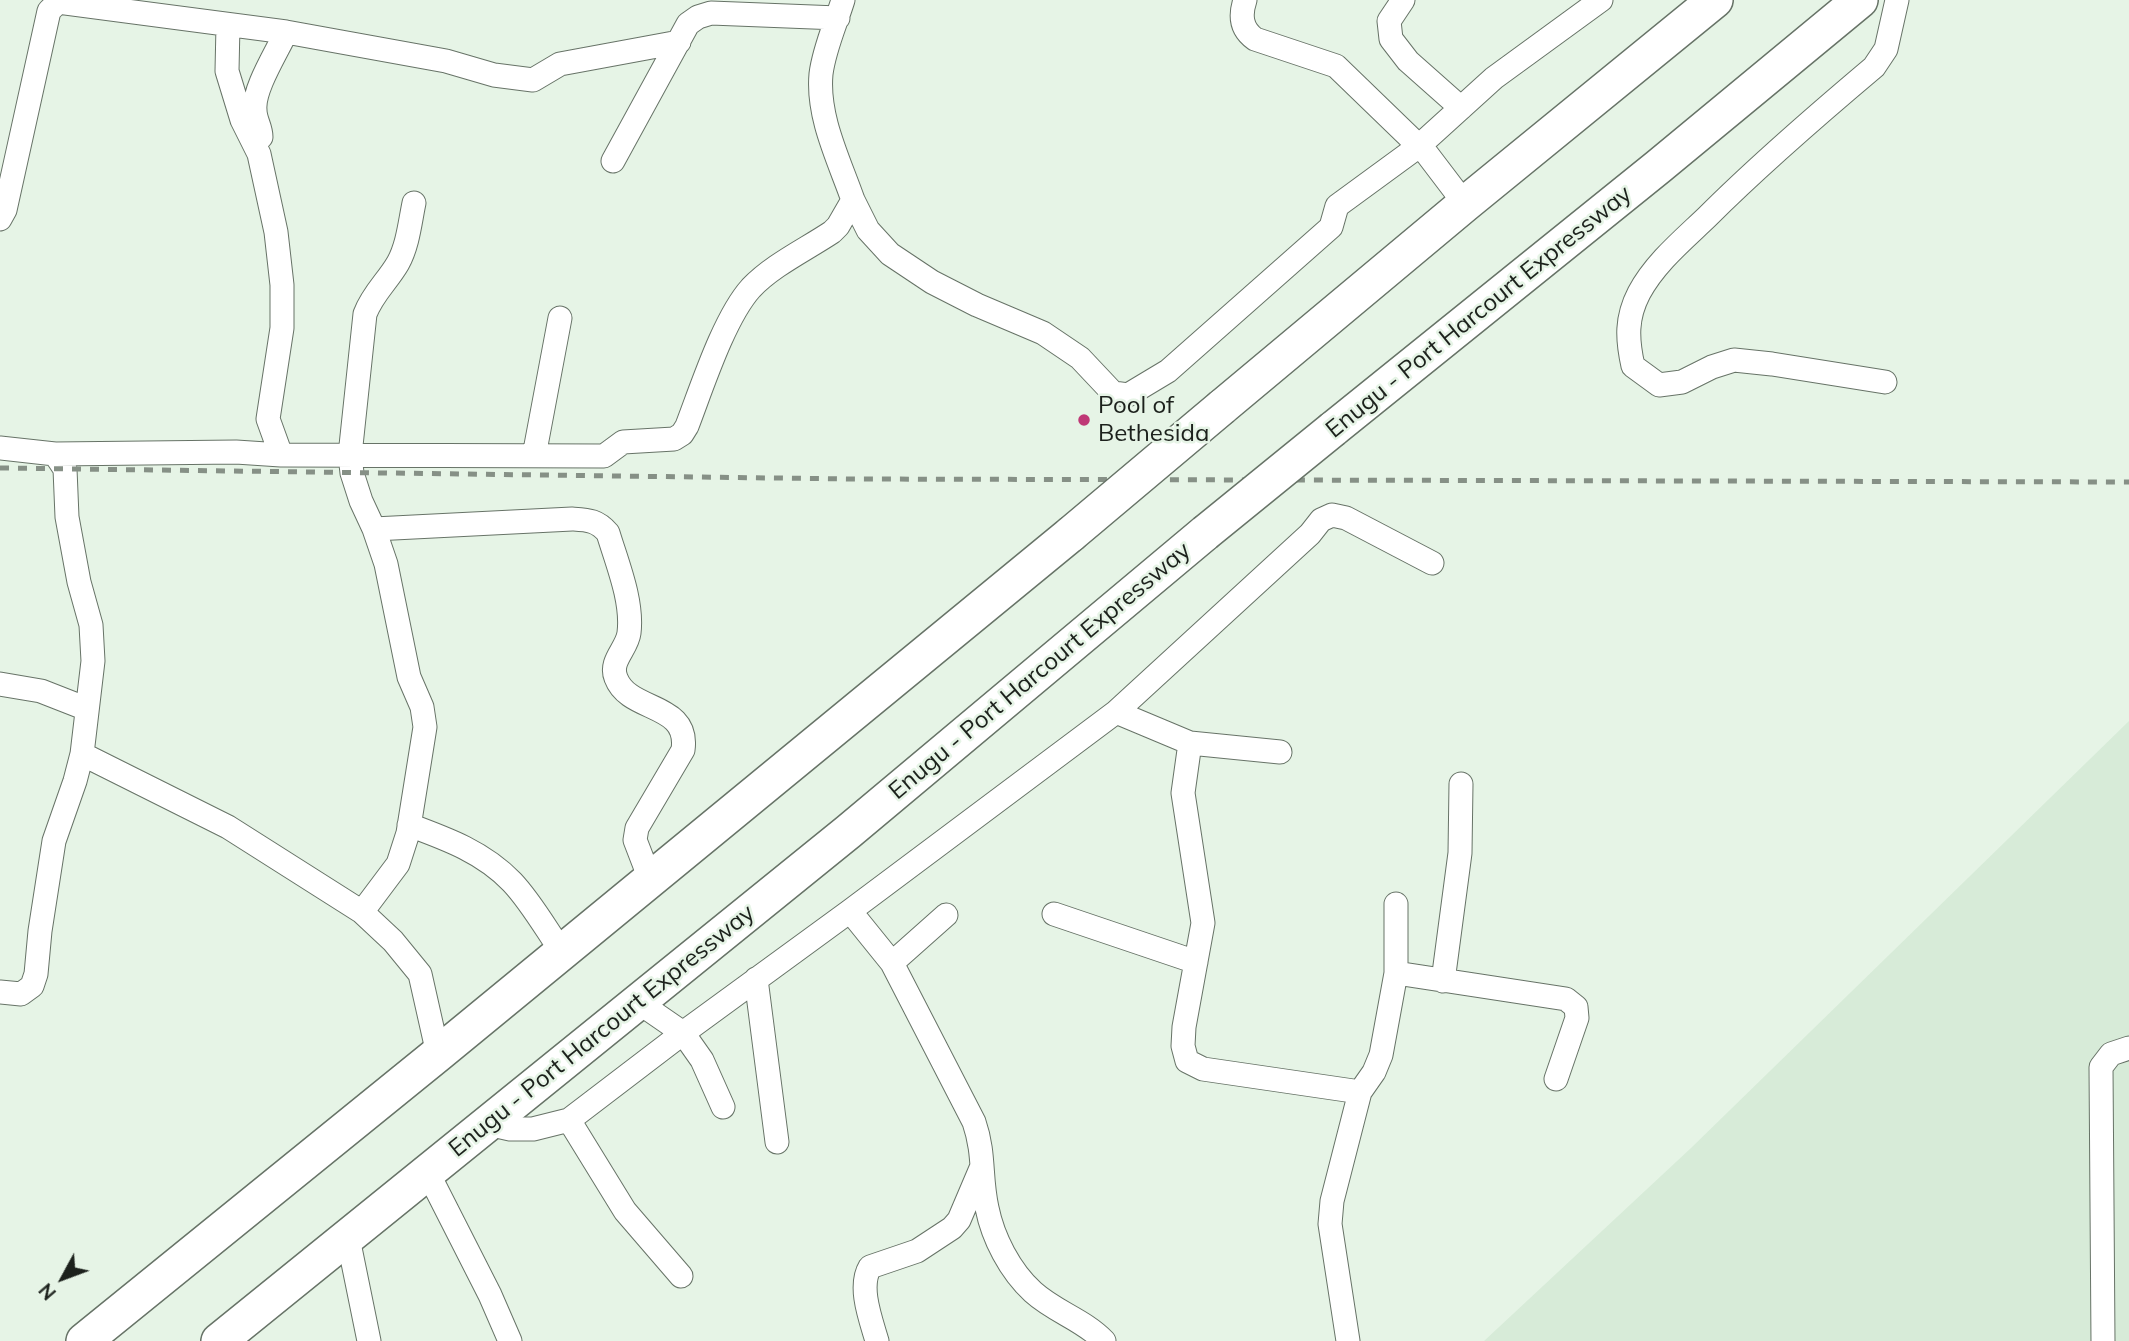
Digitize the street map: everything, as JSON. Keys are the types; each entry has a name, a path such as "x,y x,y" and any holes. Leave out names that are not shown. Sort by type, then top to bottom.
{"highway":[{"path":"84,1341 1071,534 1465,204 1715,0"},
{"name":"Enugu - Port Harcourt Expressway","path":"219,1341 848,832 1205,533 1860,0"}],"street":[{"path":"1245,0 1242,19 1249,35 1336,66 1419,146 1465,204"},
{"path":"1403,0 1388,21 1391,39 1408,61 1461,108"},
{"path":"613,161 688,24 698,17 711,13 840,9 821,71 821,98 827,125 853,200 868,230 890,254 955,293 1043,333 1080,358 1113,393 1128,395 1168,371 1331,226 1337,206 1419,146 1494,78 1601,0"},
{"path":"1885,382 1734,360 1712,367 1682,382 1658,385 1633,366 1627,340 1629,321 1639,294 1661,261 1746,178 1874,67 1886,49 1897,0"},
{"path":"0,219 5,210 49,11 54,5 67,3 286,32 446,61 494,75 533,80 559,64 678,42"},
{"path":"228,25 227,71 242,120 259,154 276,232 282,285 282,328 268,419 281,455"},
{"path":"259,154 261,131 254,112 257,98 286,32"},
{"path":"0,448 55,454 236,452 281,455 604,456 623,442 674,439 682,434 740,302 763,278 832,232 853,200"},
{"path":"362,912 397,864 409,825 425,727 422,707 409,677 386,564 374,529 360,501 350,455 365,314 371,298 401,256 414,203"},
{"path":"534,456 560,318"},
{"path":"236,452 268,419"},
{"path":"0,992 20,993 32,986 36,974 54,841 82,754 93,661 91,625 79,582 67,517 65,468 55,454"},
{"path":"488,1124 510,1129 533,1129 569,1120 1116,712 1310,534 1321,520 1332,515 1346,518 1433,563"},
{"path":"374,529 572,519 590,520 600,524 608,533 627,603 629,634 616,659 616,680 624,691 682,726 685,737 684,750 637,828 635,840 650,880"},
{"path":"0,684 41,691 86,709"},
{"path":"1116,712 1191,743 1280,752"},
{"path":"1191,743 1183,793 1203,923 1184,1027 1183,1046 1187,1061 1203,1069 1360,1092"},
{"path":"82,754 228,827 362,912 394,942 420,974 438,1054"},
{"path":"1443,981 1460,853 1461,784"},
{"path":"409,825 456,842 484,858 513,883 562,952"},
{"path":"1348,1341 1329,1224 1332,1200 1360,1092 1374,1072 1381,1055 1396,973 1396,904"},
{"path":"850,911 892,963 974,1122 981,1143 987,1208 995,1237 1012,1267 1032,1291 1052,1307 1094,1330 1104,1341"},
{"path":"1054,914 1196,961"},
{"path":"892,963 946,915"},
{"path":"1396,973 1566,999 1576,1007 1577,1018 1556,1079"},
{"path":"756,979 777,1142"},
{"path":"638,1002 683,1033 702,1060 723,1107"},
{"path":"2103,1341 2101,1068 2111,1054 2129,1048"},
{"path":"569,1120 625,1211 681,1276"},
{"path":"877,1341 864,1286 865,1275 870,1267 918,1251 952,1228 959,1220 984,1163"},
{"path":"428,1173 490,1295 510,1341"},
{"path":"348,1238 369,1341"}],"shaded area":[{"path":"2129,721 2129,1341 1484,1341 1691,1148"}],"railway":[{"path":"0,468 851,479 2129,482"}],"place":[{"name":"Pool of Bethesida","path":"1084,420"}]}
